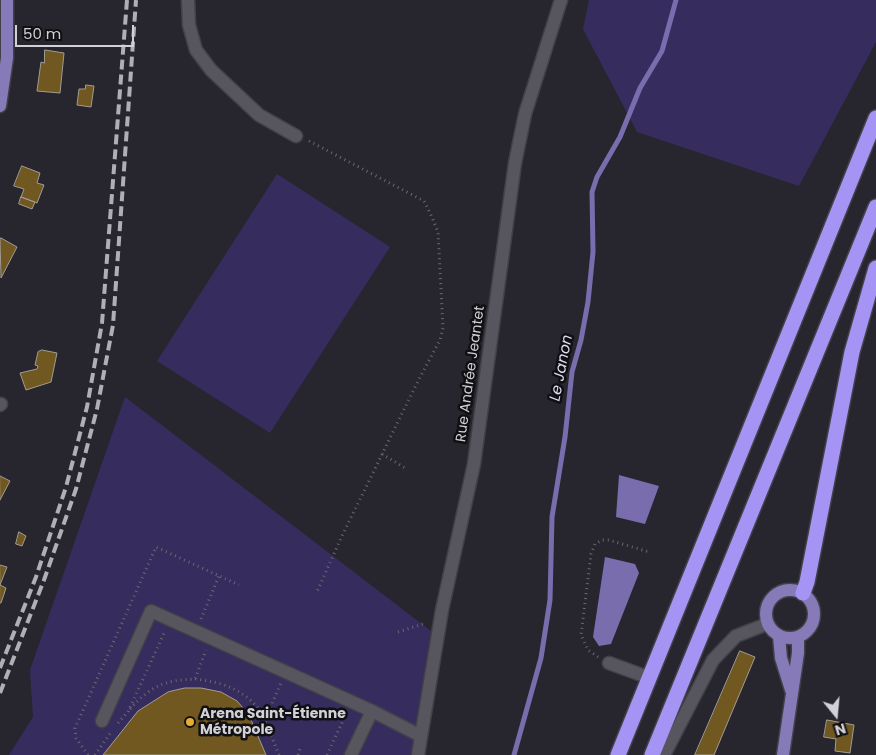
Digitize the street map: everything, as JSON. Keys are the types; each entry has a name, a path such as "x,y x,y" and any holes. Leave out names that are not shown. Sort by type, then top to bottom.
{"highway":[{"path":"618,755 876,118"},
{"path":"652,755 876,207"},
{"path":"803,593 807,582 852,352 876,268"},
{"path":"609,755 625,740"}],"main road":[{"path":"0,106 7,58 7,0"},
{"path":"788,590 803,593 812,604 814,617 809,630 798,638 791,639 779,636 767,624 766,609 774,596 788,590"},
{"path":"779,636 782,658 792,691"},
{"path":"783,755 798,653 798,638"}],"street":[{"path":"188,0 190,25 196,50 211,70 258,115 296,136"},
{"name":"Rue Andrée Jeantet","path":"418,755 441,618 471,480 514,162 525,114 561,0"},
{"path":"102,721 151,611 352,701 422,736"},
{"path":"664,755 713,660 736,636 767,624"},
{"path":"609,663 650,678"},
{"path":"352,755 372,711"}],"path":[{"path":"296,136 324,147 424,201 438,232 443,328 440,340 382,454 316,594"},
{"path":"382,454 405,468"},
{"path":"609,663 588,650 581,635 591,554 595,544 609,540 650,552"},
{"path":"202,623 202,614 219,576"},
{"path":"398,632 441,618"},
{"path":"128,712 170,619"},
{"path":"195,679 208,647 215,640"},
{"path":"262,714 270,708 282,680 289,673"},
{"path":"95,755 102,742 128,712 155,686 174,680 195,679 212,681 234,688 250,698 262,714 279,755"},
{"path":"327,755 352,701"},
{"path":"298,755 300,750"}],"shaded area":[{"path":"589,0 876,0 876,42 799,186 637,132 583,29"},
{"path":"277,174 390,247 270,433 157,361"},
{"path":"125,397 431,631 411,755 9,755 33,717 30,670"},
{"path":"619,475 659,486 645,524 616,517"},
{"path":"605,557 635,564 639,573 611,644 599,646 593,637"}],"building":[{"path":"45,50 64,53 60,93 37,91 41,62 44,63"},
{"path":"86,85 94,86 91,107 77,105 79,89 85,89"},
{"path":"22,166 40,173 37,183 44,185 37,203 21,197 24,189 14,186"},
{"path":"21,197 35,202 32,209 19,204"},
{"path":"1,238 17,247 1,278 0,240"},
{"path":"42,350 57,353 51,382 26,390 20,373 37,369 38,366 35,365 38,352"},
{"path":"0,476 10,481 0,500"},
{"path":"19,532 26,536 22,546 16,544"},
{"path":"0,565 7,567 0,585"},
{"path":"0,585 6,588 1,603 0,603"},
{"path":"740,651 755,657 714,755 695,755"},
{"name":"Arena Saint-Étienne Métropole","path":"185,688 201,688 221,692 237,701 249,715 266,755 103,755 138,711 168,692"},
{"path":"827,720 854,725 850,753 835,751 836,739 824,737"}],"waterway":[{"name":"Le Janon","path":"514,755 541,658 550,600 552,517 565,437 572,372 581,340 588,302 593,252 592,192 597,177 620,137 640,88 662,51 676,0"}],"railway":[{"path":"0,668 36,577 66,487 87,407 102,323 127,0"},
{"path":"0,693 44,580 76,489 97,409 113,325 136,0"}],"place":[{"name":"Arena Saint-Étienne Métropole","path":"190,722"}]}
